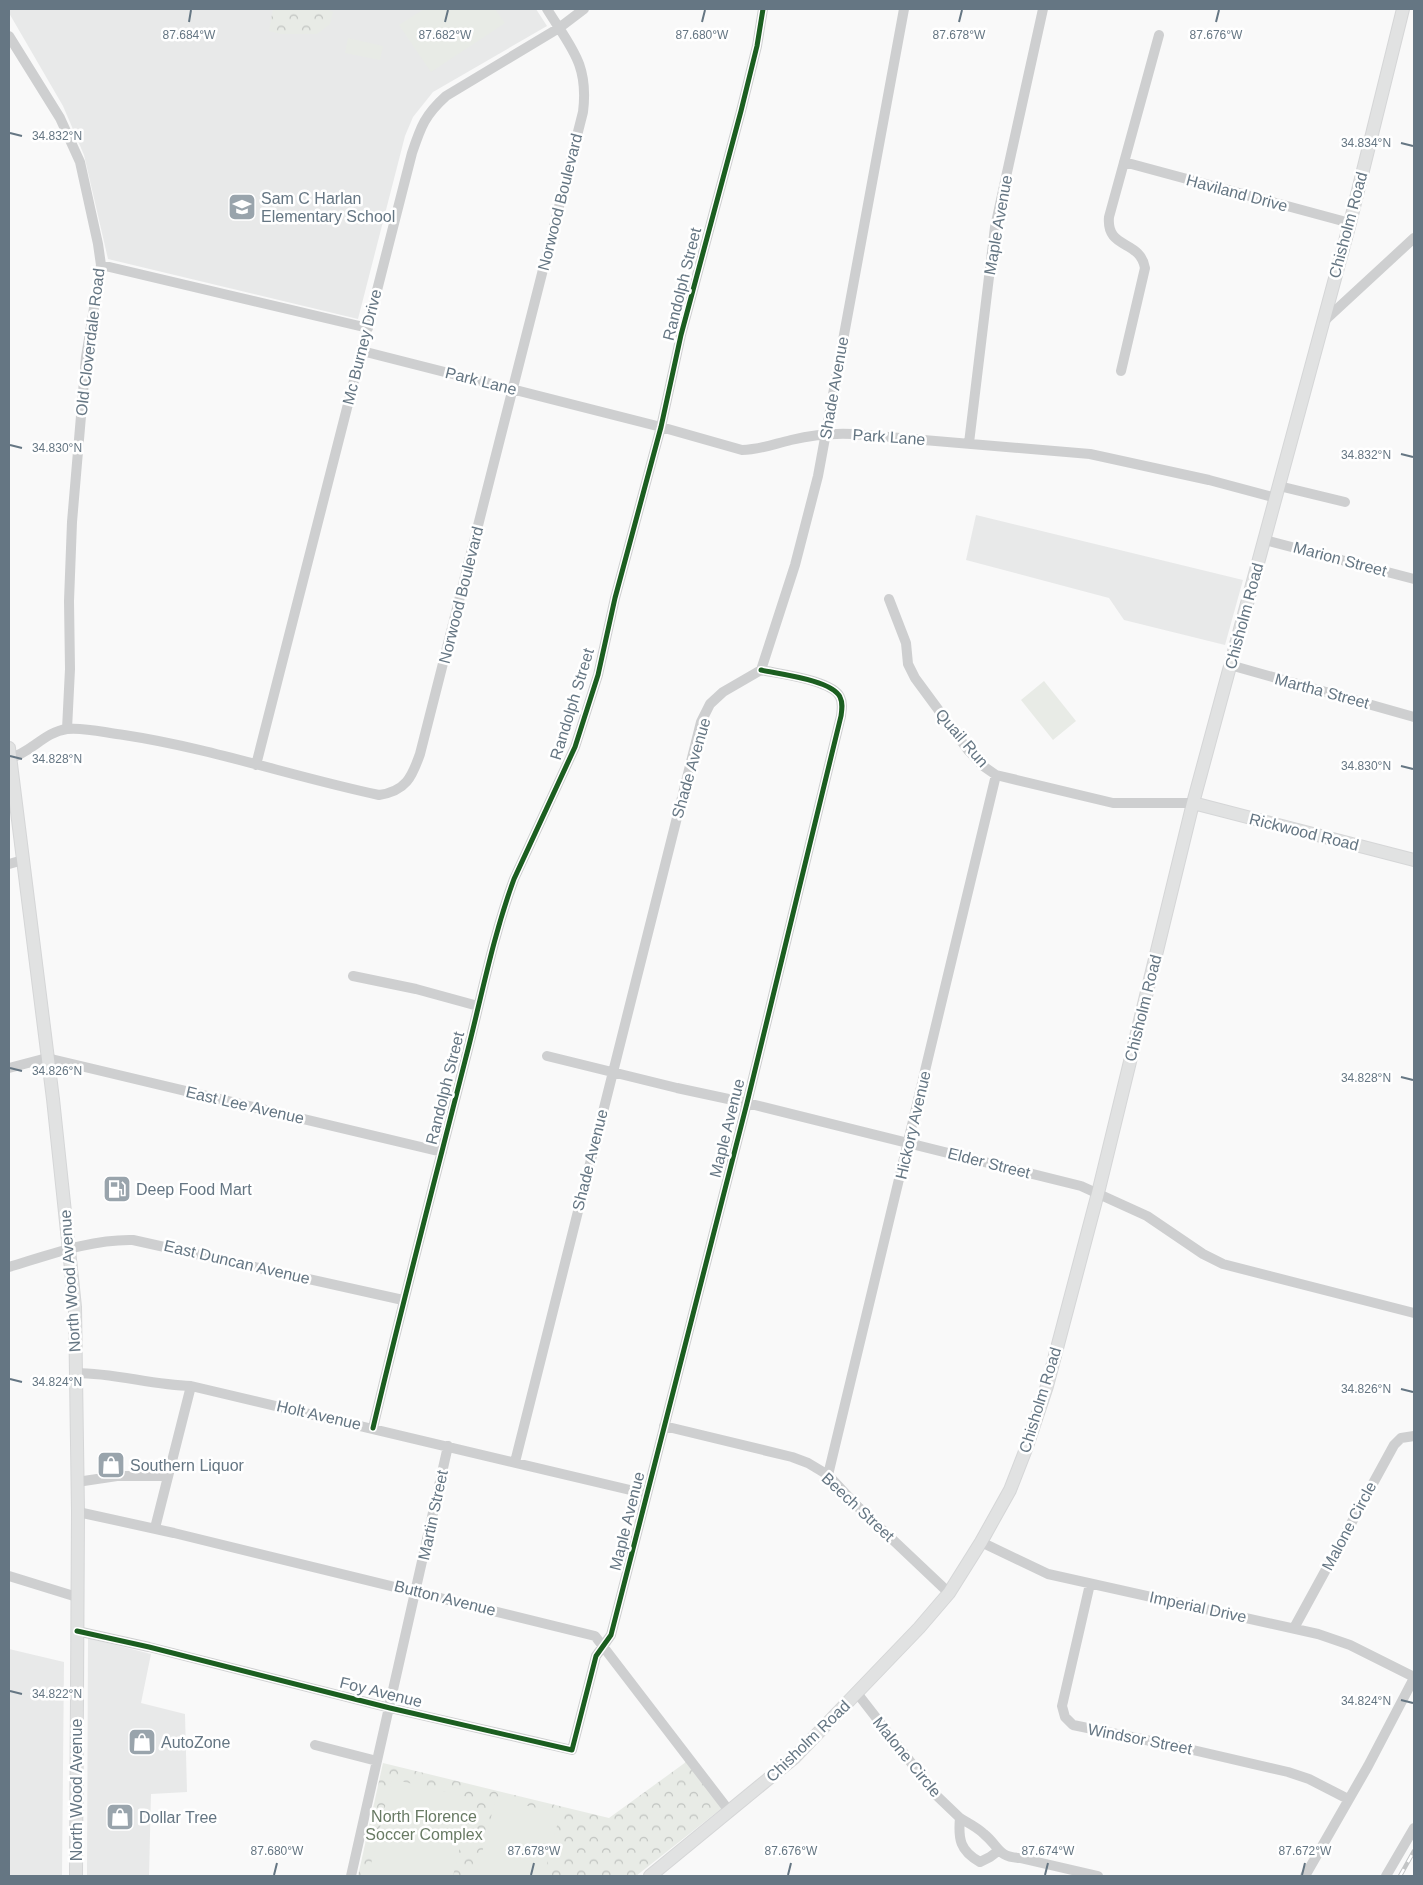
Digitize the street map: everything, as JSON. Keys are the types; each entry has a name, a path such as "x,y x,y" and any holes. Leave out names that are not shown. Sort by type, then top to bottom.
{"main road":[{"name":"Chisholm Road","path":"650,1876 796,1757 907,1641 948,1593 982,1542 1010,1490 1034,1428 1098,1194 1193,804 1249,590 1265,540 1350,222 1403,9"},
{"name":"North Wood Avenue","path":"9,753 70,1250 75,1307 78,1482 76,1876"},
{"name":"Rickwood Road","path":"1193,804 1414,860"}],"street":[{"name":"Norwood Boulevard","path":"9,753 18,756 51,734 67,729 89,730 152,739 380,795 392,793 401,788 408,780 420,754 584,104 584,76 577,56 547,9"},
{"name":"Mc Burney Drive","path":"256,765 412,152 419,132 430,111 446,96 559,28 584,9"},
{"name":"Randolph Street","path":"374,1428 404,1300 468,1052 491,952 514,879 548,809 579,737 598,675 615,598 661,427 682,335 752,64 763,9"},
{"name":"Shade Avenue","path":"515,1462 701,722 710,704 723,692 761,670 802,543 826,433 904,9"},
{"name":"Maple Avenue","path":"969,443 994,227 1043,9"},
{"path":"1121,371 1145,268 1144,259 1138,252 1113,236 1108,228 1111,210 1159,35"},
{"name":"Old Cloverdale Road","path":"9,36 60,118 80,162 98,244 100,265 86,357 72,522 69,601 70,669 67,729"},
{"name":"Haviland Drive","path":"1124,162 1350,222"},
{"path":"1322,322 1414,238"},
{"path":"100,265 368,328"},
{"name":"Park Lane","path":"362,351 661,427 742,450 753,450 826,433 969,443 1112,457 1278,492 1345,502"},
{"name":"Marion Street","path":"1265,540 1414,579"},
{"name":"Quail Run","path":"889,599 906,643 908,664 915,678 968,750 996,775 1113,803 1193,804"},
{"name":"Martha Street","path":"1230,666 1414,717"},
{"name":"Maple Avenue","path":"604,1645 611,1636 747,1103 841,716 842,704 840,695 830,687 761,670"},
{"name":"Hickory Avenue","path":"828,1475 996,775"},
{"path":"9,864 23,860"},
{"path":"353,976 416,989 478,1006"},
{"name":"Elder Street","path":"548,1056 1081,1186 1147,1216 1202,1254 1223,1264 1414,1313"},
{"path":"9,1068 47,1058"},
{"name":"East Lee Avenue","path":"47,1058 442,1152"},
{"name":"East Duncan Avenue","path":"9,1267 111,1240 133,1240 404,1300"},
{"name":"Holt Avenue","path":"76,1373 96,1373 165,1385 191,1386 647,1494"},
{"path":"155,1528 191,1386"},
{"name":"Beech Street","path":"664,1426 792,1457 808,1463 828,1475 856,1505 948,1593"},
{"name":"Malone Circle","path":"1294,1628 1394,1445 1401,1438 1414,1436"},
{"name":"Martin Street","path":"351,1876 448,1446"},
{"path":"78,1482 117,1476 168,1476"},
{"name":"Button Avenue","path":"78,1512 155,1528 595,1636 604,1645 730,1812"},
{"name":"Imperial Drive","path":"982,1542 1048,1574 1294,1628 1350,1645 1414,1678"},
{"path":"9,1576 77,1597"},
{"name":"Windsor Street","path":"1090,1584 1062,1706 1065,1717 1073,1725 1288,1772 1309,1779 1348,1799"},
{"name":"Foy Avenue","path":"77,1631 149,1647 390,1708 572,1750 596,1656 604,1645"},
{"path":"1305,1876 1368,1766 1414,1678"},
{"name":"Malone Circle","path":"857,1693 937,1796 960,1818 984,1833 998,1851"},
{"path":"315,1745 377,1761"},
{"path":"960,1818 959,1835 969,1856 980,1862 998,1851 1009,1857 1098,1876"},
{"path":"1386,1876 1414,1828"}],"shaded area":[{"name":"Sam C Harlan Elementary School","path":"9,9 536,9 547,26 433,92 413,117 405,136 358,319 108,259 84,155 63,106 9,13"},
{"path":"976,515 1243,580 1225,645 1124,620 1109,598 966,560"},
{"path":"88,1638 151,1654 141,1703 185,1714 187,1792 151,1794 149,1876 87,1876"},
{"path":"9,1649 64,1662 62,1876 9,1876"}],"green space":[{"path":"273,9 327,9 333,12 330,24 317,34 281,34 269,31"},
{"path":"424,9 495,9 505,23 431,72 399,25"},
{"path":"348,38 383,46 380,60 345,53"},
{"path":"1044,681 1076,721 1053,740 1021,700"},
{"name":"North Florence Soccer Complex","path":"686,1762 722,1808 636,1876 358,1876 383,1763 609,1818"},
{"path":"392,1779 472,1798 453,1876 368,1876"},
{"path":"496,1798 560,1814 544,1876 476,1876"}],"railway":[{"path":"1400,1876 1414,1851"}],"cycle path":[{"path":"373,1428 499,924 514,879 575,747 598,675 615,598 661,427 681,335 741,111 757,46 763,9"},
{"path":"77,1631 149,1647 390,1708 572,1750 596,1656 611,1635 747,1103 841,716 842,704 840,697 827,686 761,670"}],"place":[{"name":"Sam C Harlan Elementary School","path":"242,207"},
{"name":"Deep Food Mart","path":"117,1189"},
{"name":"Southern Liquor","path":"111,1465"},
{"name":"AutoZone","path":"142,1742"},
{"name":"Dollar Tree","path":"120,1817"}]}
